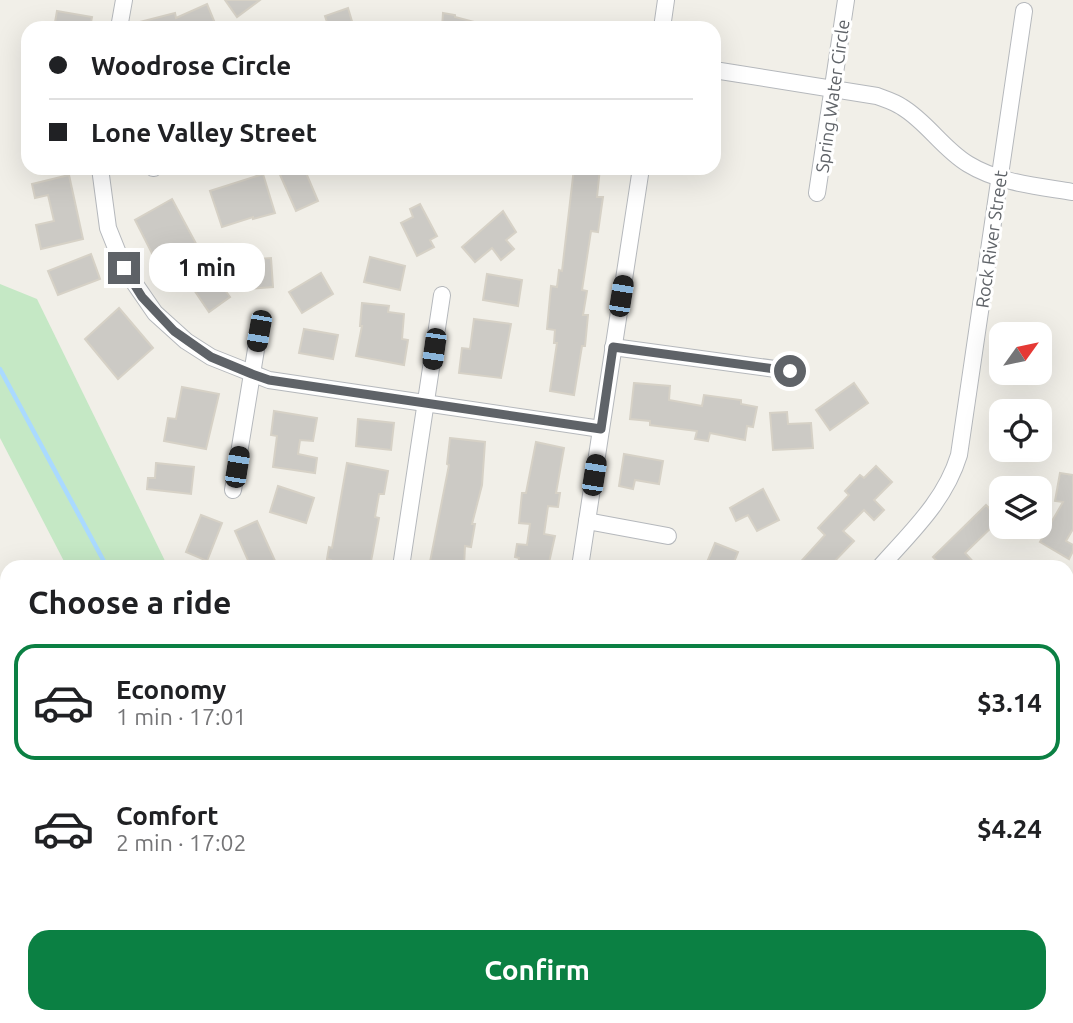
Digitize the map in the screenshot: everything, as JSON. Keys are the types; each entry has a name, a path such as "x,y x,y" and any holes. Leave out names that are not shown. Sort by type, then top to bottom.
{"street":[{"path":"120,21 124,0"},
{"path":"663,21 666,0"},
{"name":"Spring Water Circle","path":"817,193 846,0"},
{"name":"Rock River Street","path":"886,560 934,506 952,477 959,455 1024,11"},
{"path":"721,71 877,96 902,107 969,165 1022,184 1073,192"},
{"path":"101,175 104,206 112,238 124,268 155,313 186,341 211,357 269,380 601,429"},
{"path":"581,560 640,175"},
{"path":"402,560 442,295"},
{"path":"233,491 259,331"},
{"path":"613,347 790,371"},
{"path":"587,520 668,536"}],"green space":[{"path":"0,284 37,299 165,560 63,560 0,438"}],"building":[{"path":"225,0 260,0 237,17"},
{"path":"207,4 214,21 144,21 175,13 176,18"},
{"path":"348,8 352,21 327,21 325,16"},
{"path":"57,11 92,17 91,21 55,21"},
{"path":"443,13 470,21 442,21"},
{"path":"69,175 83,239 41,249 36,225 54,221 48,195 35,198 32,184"},
{"path":"263,175 275,213 222,227 210,191"},
{"path":"280,175 307,175 318,201 296,211"},
{"path":"573,175 599,175 597,197 603,197 598,232 591,231 582,290 587,291 583,315 588,315 585,346 582,346 574,395 550,391 557,343 554,343 555,330 547,329 551,286 557,287 559,270 562,271"},
{"path":"172,199 200,251 161,271 135,220"},
{"path":"420,204 437,236 430,240 434,247 417,256 401,223 413,217 410,209"},
{"path":"503,211 516,232 506,240 514,249 501,260 492,248 475,262 462,247"},
{"path":"91,254 100,279 58,295 48,271"},
{"path":"370,257 405,266 400,290 364,282"},
{"path":"271,258 273,287 247,289 245,260"},
{"path":"208,267 230,297 209,312 188,281"},
{"path":"321,273 333,294 302,313 289,292"},
{"path":"487,274 522,280 518,306 483,300"},
{"path":"362,303 389,306 388,312 404,314 402,339 408,340 404,365 356,356 362,326"},
{"path":"119,308 153,348 118,379 85,339"},
{"path":"474,319 511,324 501,378 459,373 462,348 470,349"},
{"path":"304,329 338,335 333,359 299,353"},
{"path":"634,383 670,386 669,400 702,406 704,395 741,400 741,404 757,407 753,427 747,426 745,440 710,433 708,441 695,439 697,431 650,425 650,421 630,419"},
{"path":"854,383 868,403 830,430 816,410"},
{"path":"182,387 219,394 206,449 164,441 168,418 176,419"},
{"path":"274,411 317,418 313,441 300,440 298,454 317,458 315,473 273,467 277,436 271,435"},
{"path":"787,412 788,424 811,423 813,448 773,450 770,413"},
{"path":"358,419 394,423 391,450 356,446"},
{"path":"450,438 485,442 482,485 472,524 475,524 471,547 465,546 464,560 430,560 449,465"},
{"path":"536,442 564,448 556,493 560,493 558,507 548,506 544,534 555,536 550,560 519,560 515,557 517,544 527,545 530,524 519,523 522,493 526,493"},
{"path":"624,454 663,461 659,484 635,480 633,489 619,486"},
{"path":"156,463 194,467 191,494 147,489 148,478 155,478"},
{"path":"347,463 388,471 384,494 379,494 375,517 379,518 371,560 327,559 329,547 332,548"},
{"path":"876,466 892,482 874,500 884,510 874,520 864,510 843,531 854,541 836,560 802,560 825,535 818,528 849,495 845,491 860,475 864,478"},
{"path":"1060,473 1073,475 1073,529 1066,541 1073,545 1069,559 1040,542 1042,539 1052,539 1052,521 1063,502 1055,501"},
{"path":"278,486 314,498 306,523 270,512"},
{"path":"763,489 779,520 757,531 748,515 736,521 730,508"},
{"path":"986,505 989,508 989,530 965,553 972,560 936,560 933,557"},
{"path":"201,515 222,523 207,560 186,552"},
{"path":"257,521 275,560 248,560 235,531"},
{"path":"715,543 738,552 735,560 708,560"}],"waterway":[{"path":"0,369 103,560"}],"route":[{"path":"124,268 155,313 186,341 211,357 269,380 601,429 613,347 790,371"}]}
